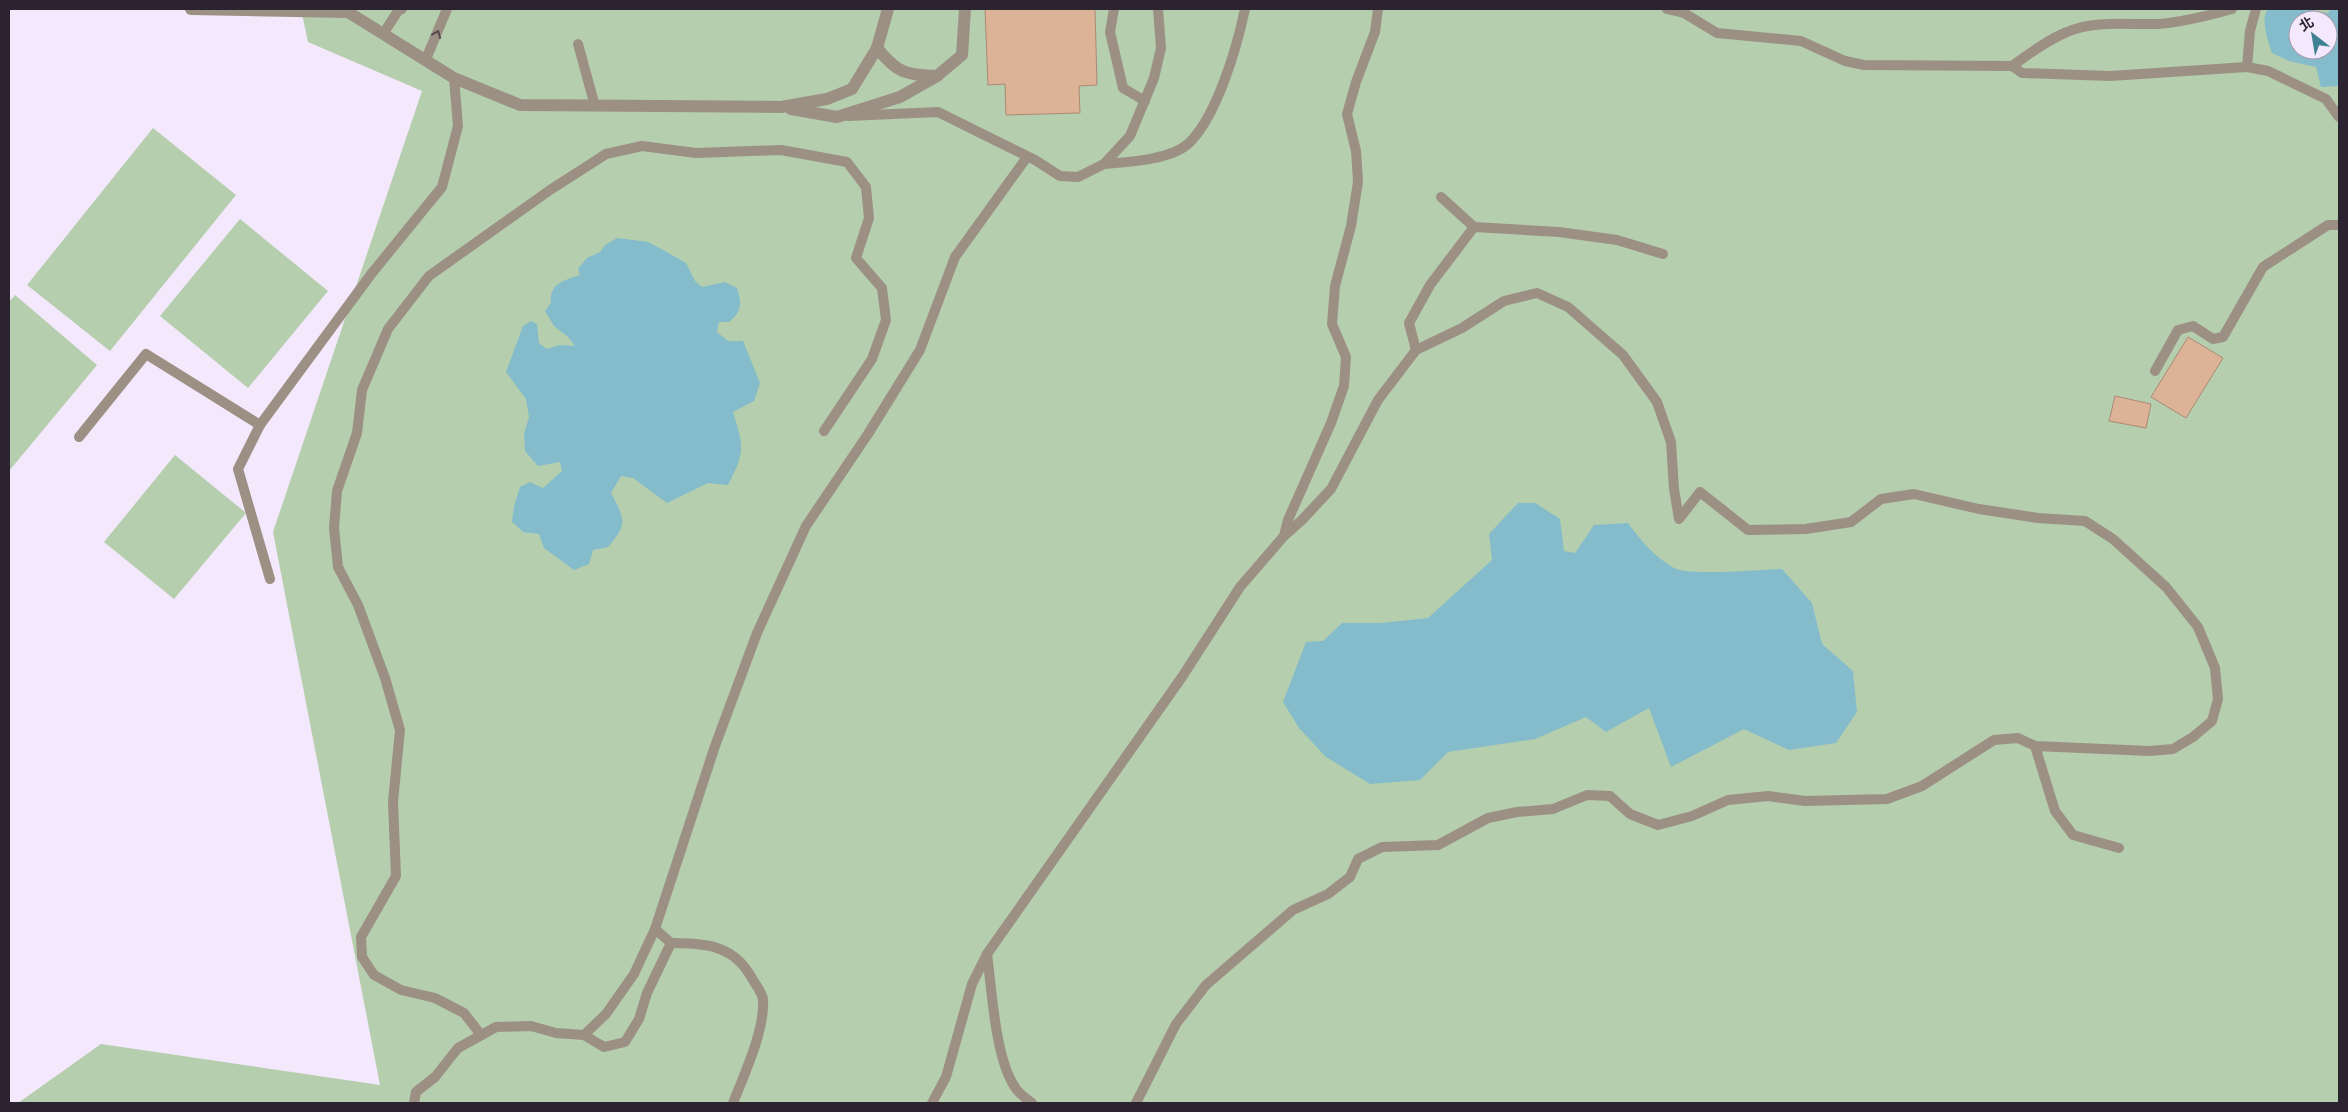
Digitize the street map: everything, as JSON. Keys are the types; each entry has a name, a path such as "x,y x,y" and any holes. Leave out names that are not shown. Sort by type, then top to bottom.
{"street":[{"path":"192,9 348,12 454,78 520,105 781,107 837,117 900,97 937,76 962,55 965,9"},
{"path":"781,107 827,99 852,89 877,48 888,9"},
{"path":"877,48 891,66 909,75 937,76"}],"lane":[{"path":"384,34 398,11 402,9"},
{"path":"426,59 448,9"},
{"path":"1114,9 1110,32 1123,88 1145,100"},
{"path":"837,117 938,112 1060,176 1078,177 1104,164 1130,136 1145,100 1161,48 1158,9"},
{"path":"1104,164 1154,159 1188,144 1215,107 1245,9"},
{"path":"1284,536 1288,520 1332,423 1344,386 1346,357 1332,324 1335,286 1351,226 1358,182 1356,151 1347,114 1356,82 1375,32 1378,9"},
{"path":"1667,9 1684,13 1717,33 1801,41 1845,61 1864,66 2012,66 2067,31 2094,25 2157,24 2196,20 2232,9"},
{"path":"2247,67 2250,30 2256,9"},
{"path":"578,44 595,106"},
{"path":"2012,66 2022,73 2067,76 2110,76 2247,67 2268,71 2326,100 2339,117"},
{"path":"270,579 238,469 260,425 372,273 442,187 458,126 454,78"},
{"path":"482,1035 464,1013 435,998 394,986 374,975 362,957 361,937 396,876 393,802 400,730 385,678 358,605 338,567 334,528 337,491 357,433 362,390 388,329 429,276 606,154 642,146 696,153 781,150 847,162 866,186 869,218 856,258 882,288 886,320 872,359 824,431"},
{"path":"584,1035 606,1014 634,974 655,928 715,746 757,633 806,526 868,434 920,350 955,257 1027,157"},
{"path":"1441,197 1474,227 1559,232 1597,237 1617,240 1663,254"},
{"path":"2155,371 2178,330 2193,326 2213,339 2224,337 2263,267 2328,225 2339,225"},
{"path":"1416,350 1409,323 1430,285 1474,227"},
{"path":"932,1103 946,1077 972,984 987,954 1182,677 1240,587 1284,536 1331,489 1378,400 1416,350 1462,328 1504,301 1537,293 1568,307 1623,355 1657,402 1671,442 1674,489 1679,519 1700,492 1748,530 1806,529 1851,522 1881,499 1914,494 1979,509 2038,518 2085,521 2113,539 2166,587 2198,627 2215,668 2218,699 2212,721 2193,737 2172,749 2150,751 2035,746 2018,738 1994,740 1922,786 1887,799 1805,800 1768,796 1728,800 1692,816 1658,825 1630,814 1610,796 1587,795 1552,809 1517,812 1488,818 1438,845 1382,847 1358,858 1350,877 1328,894 1293,910 1206,985 1176,1024 1136,1103"},
{"path":"79,437 146,354 260,425"},
{"path":"2035,746 2055,811 2074,835 2119,848"},
{"path":"655,928 671,942 704,944 727,950 748,970 763,999 758,1037 733,1103"},
{"path":"414,1103 416,1092 435,1077 458,1048 496,1028 531,1026 556,1033 584,1035 604,1047 625,1042 639,1020 647,993 671,942"},
{"path":"987,954 1000,1048 1007,1072 1017,1090 1032,1103"}],"green space":[{"path":"301,9 2339,9 2339,1103 18,1103 101,1044 380,1085 273,532 422,91 308,42"},
{"path":"153,128 236,195 110,351 27,285"},
{"path":"240,219 328,291 248,388 160,316"},
{"path":"15,295 97,365 9,471 9,302"},
{"path":"175,455 246,513 174,599 104,542"}],"water":[{"path":"2268,9 2311,10 2288,10 2288,60 2338,60 2338,10 2330,10 2339,9 2339,86 2321,87 2316,67 2289,61 2272,53 2265,18"},
{"path":"617,238 648,242 686,263 695,281 702,287 725,282 737,288 740,299 739,311 729,322 719,322 717,332 728,341 743,341 760,383 754,401 733,412 741,442 741,450 738,465 728,485 708,483 667,503 633,478 621,476 611,493 621,515 622,521 619,533 608,547 593,550 589,564 574,570 544,548 539,534 523,532 512,522 514,506 520,487 530,482 543,488 562,471 560,462 538,466 525,451 524,434 529,417 526,399 506,372 523,326 531,321 537,324 539,343 547,349 560,345 575,346 568,337 554,326 545,311 551,303 551,296 555,287 559,283 580,275 578,269 587,258 600,252 605,245"},
{"path":"1518,503 1535,503 1560,519 1564,551 1575,553 1594,525 1628,523 1655,554 1674,568 1694,572 1782,569 1812,603 1822,644 1853,671 1857,712 1836,743 1789,750 1744,729 1671,767 1649,708 1606,732 1586,717 1535,739 1448,752 1420,780 1370,784 1326,757 1299,728 1283,702 1306,642 1323,641 1342,623 1382,623 1428,618 1492,560 1489,534"}],"building":[{"path":"985,9 1095,9 1097,85 1079,86 1080,113 1006,115 1005,84 988,85"},
{"path":"2188,337 2223,358 2186,418 2151,397"},
{"path":"2115,396 2151,404 2146,428 2109,421"}]}
